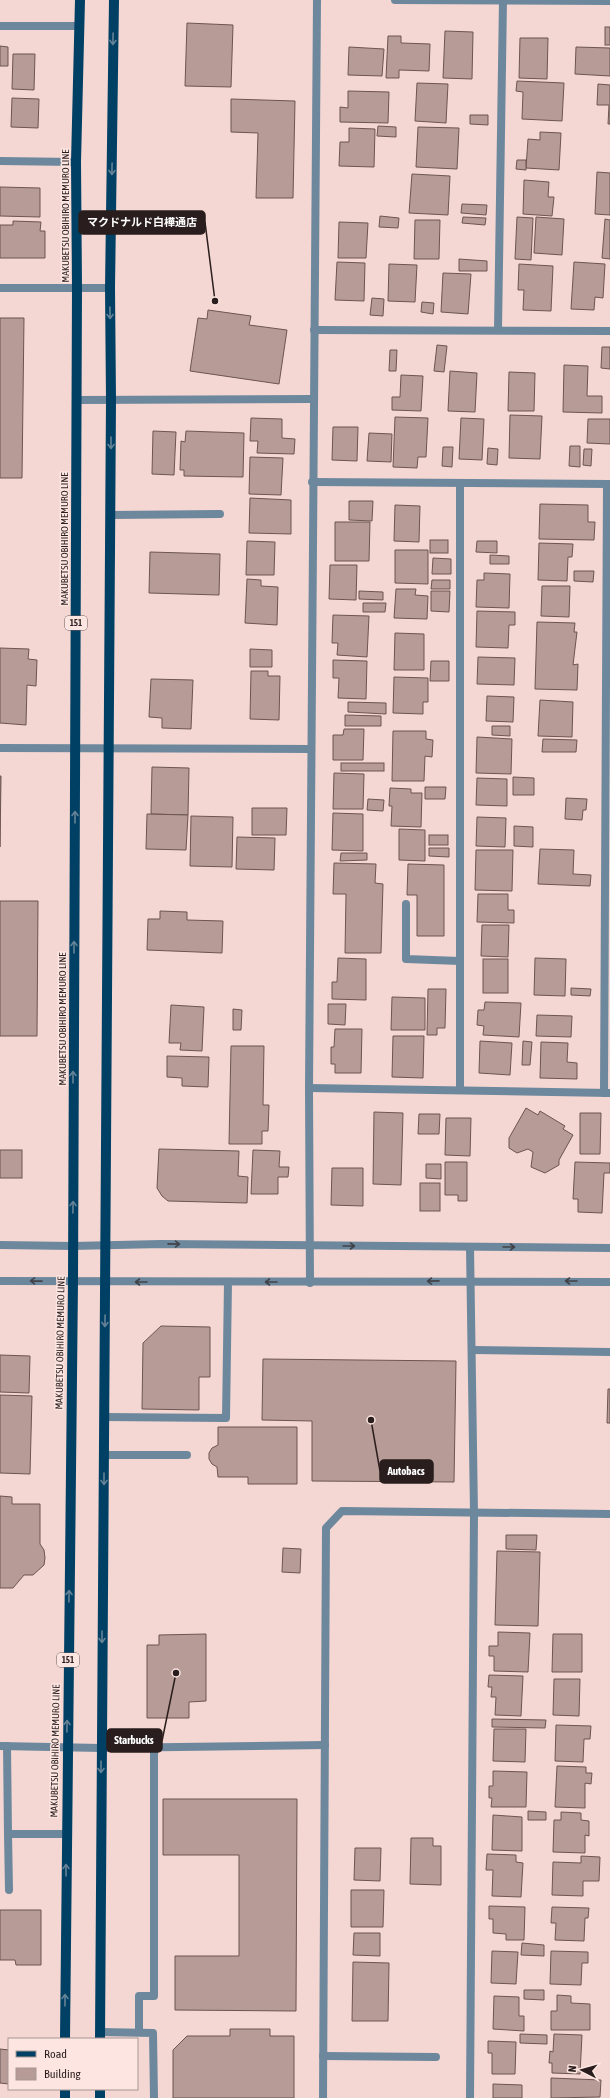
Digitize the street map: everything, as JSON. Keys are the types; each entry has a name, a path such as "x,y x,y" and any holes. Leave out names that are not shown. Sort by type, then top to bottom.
{"main road":[{"name":"MAKUBETSU OBIHIRO MEMURO LINE","path":"65,2038 72,1282 77,400 76,162 80,0"},
{"path":"100,2036 112,400 110,288 114,0"}],"street":[{"path":"310,1282 309,1088 312,482 317,0"},
{"path":"395,0 610,1"},
{"path":"498,330 503,0"},
{"path":"0,26 80,26"},
{"path":"0,161 76,162"},
{"path":"0,288 110,288"},
{"path":"314,330 610,331"},
{"path":"77,400 313,400"},
{"path":"309,1088 607,1093 608,484 312,482"},
{"path":"460,483 460,1090"},
{"path":"111,515 220,514"},
{"path":"0,748 311,749"},
{"path":"406,904 406,959 460,961"},
{"path":"0,1245 610,1248"},
{"path":"470,1247 472,1281 474,1513 470,2098"},
{"path":"0,1281 610,1282"},
{"path":"104,1417 226,1418 228,1282"},
{"path":"473,1350 610,1352"},
{"path":"104,1455 187,1455"},
{"path":"323,2098 326,1528 342,1511 610,1514"},
{"path":"9,1890 4,1746 102,1748 325,1745"},
{"path":"139,2032 138,1996 154,1996 154,1747"},
{"path":"8,1834 66,1834"},
{"path":"100,2036 139,2032 153,2033 154,2098"},
{"path":"323,2056 436,2057"}],"building":[{"path":"187,23 233,25 231,87 185,86"},
{"path":"605,27 610,27 610,45 605,45"},
{"path":"445,31 473,32 472,79 443,78"},
{"path":"388,36 401,36 401,43 430,44 429,71 399,70 399,78 386,78"},
{"path":"520,38 548,38 547,79 519,78"},
{"path":"0,46 8,47 8,66 0,66"},
{"path":"349,47 384,49 382,76 348,75"},
{"path":"576,47 610,48 610,76 575,74"},
{"path":"13,54 35,54 34,90 12,89"},
{"path":"517,81 564,83 562,121 522,119 523,92 516,91"},
{"path":"417,83 448,84 446,123 415,121"},
{"path":"598,84 610,85 610,124 608,124 609,105 597,105"},
{"path":"348,91 389,92 388,123 340,122 340,107 348,108"},
{"path":"12,98 39,99 38,128 11,127"},
{"path":"231,99 295,101 293,198 256,198 258,133 231,132"},
{"path":"470,115 488,115 488,125 470,124"},
{"path":"378,126 396,127 396,137 377,136"},
{"path":"418,127 459,128 457,169 416,167"},
{"path":"349,128 375,129 374,167 339,166 340,142 349,142"},
{"path":"540,132 561,133 559,170 526,168 528,139 540,140"},
{"path":"517,160 526,160 526,170 516,169"},
{"path":"597,172 610,173 610,215 595,214"},
{"path":"412,174 450,176 448,215 409,213"},
{"path":"524,180 549,182 548,197 554,197 552,216 523,214"},
{"path":"0,187 40,188 40,217 0,216"},
{"path":"462,204 487,205 486,215 461,213"},
{"path":"380,216 399,218 398,228 379,227"},
{"path":"463,217 486,218 485,225 462,223"},
{"path":"517,217 533,218 531,260 515,259"},
{"path":"536,217 564,219 562,255 534,253"},
{"path":"605,219 610,220 610,259 602,258"},
{"path":"415,220 440,220 439,259 414,259"},
{"path":"13,221 41,222 40,231 45,231 45,258 0,258 0,225 13,225"},
{"path":"339,222 368,223 366,258 338,258"},
{"path":"459,259 487,261 487,271 459,271"},
{"path":"337,262 365,263 364,301 335,300"},
{"path":"574,262 605,264 603,298 595,297 594,310 571,309"},
{"path":"389,264 417,265 415,302 388,301"},
{"path":"519,264 553,266 551,311 523,310 524,290 518,290"},
{"path":"443,273 471,274 468,314 441,312"},
{"path":"372,298 384,299 383,316 370,315"},
{"path":"422,302 434,303 433,314 421,312"},
{"path":"208,310 251,316 249,325 287,330 279,384 190,371 198,318 207,319"},
{"path":"0,318 24,318 22,478 0,478"},
{"path":"437,345 447,346 444,372 434,371"},
{"path":"602,347 610,347 610,369 601,368"},
{"path":"390,350 397,350 396,371 389,371"},
{"path":"564,365 588,366 587,396 602,396 602,413 563,412"},
{"path":"450,371 477,373 475,412 448,411"},
{"path":"509,372 535,373 534,411 508,411"},
{"path":"401,375 423,376 421,411 392,410 392,397 400,397"},
{"path":"510,415 542,416 540,459 509,458"},
{"path":"395,417 428,418 426,457 418,457 417,468 393,467"},
{"path":"251,418 282,419 282,438 295,439 294,454 257,453 258,441 250,441"},
{"path":"461,418 484,419 482,460 459,459"},
{"path":"588,419 610,419 610,444 587,443"},
{"path":"333,427 358,427 357,461 332,460"},
{"path":"153,431 176,432 174,475 152,474"},
{"path":"186,431 244,433 243,477 184,476 184,470 180,470 181,441 185,442"},
{"path":"369,433 392,434 391,462 367,461"},
{"path":"570,446 580,446 580,467 569,466"},
{"path":"443,447 453,447 452,467 442,466"},
{"path":"488,448 498,449 497,465 487,464"},
{"path":"584,449 592,449 591,466 583,465"},
{"path":"250,457 283,458 281,495 249,494"},
{"path":"250,498 291,500 291,534 249,533"},
{"path":"349,501 373,501 372,521 349,520"},
{"path":"540,504 588,505 588,522 595,522 594,540 539,539"},
{"path":"395,505 420,506 419,542 394,541"},
{"path":"335,522 370,522 369,561 335,561"},
{"path":"430,540 448,540 448,553 430,553"},
{"path":"247,541 275,542 274,575 246,575"},
{"path":"477,541 497,541 497,553 476,552"},
{"path":"539,543 573,544 572,557 568,557 567,581 538,580"},
{"path":"395,550 428,550 428,584 395,583"},
{"path":"150,552 220,554 219,595 149,593"},
{"path":"490,555 509,556 509,564 490,564"},
{"path":"433,558 451,559 451,574 432,574"},
{"path":"330,565 357,565 356,600 329,599"},
{"path":"574,571 594,571 593,582 574,581"},
{"path":"484,573 510,574 509,608 476,607 477,580 484,580"},
{"path":"247,579 261,580 261,586 278,587 277,625 245,623"},
{"path":"432,580 450,580 450,589 431,589"},
{"path":"542,586 570,586 569,617 541,616"},
{"path":"396,589 416,589 415,595 428,596 427,619 394,618"},
{"path":"359,591 383,592 383,600 359,599"},
{"path":"431,591 450,591 449,612 431,611"},
{"path":"363,603 386,603 385,612 363,612"},
{"path":"477,611 515,612 515,625 509,625 508,648 476,647"},
{"path":"333,615 369,616 367,657 337,655 338,643 332,643"},
{"path":"537,622 575,623 574,632 577,632 573,665 578,664 577,690 535,689"},
{"path":"395,633 424,634 424,670 394,670"},
{"path":"0,648 29,649 28,659 37,660 36,686 27,685 26,725 0,723"},
{"path":"250,649 272,650 272,667 250,667"},
{"path":"478,657 515,658 514,685 477,684"},
{"path":"333,660 367,661 366,699 338,698 339,678 333,678"},
{"path":"431,661 449,661 449,681 430,681"},
{"path":"251,671 268,671 268,676 280,676 279,720 250,719"},
{"path":"394,677 428,678 428,702 423,702 423,714 393,713"},
{"path":"151,679 193,680 191,729 162,728 162,718 149,717"},
{"path":"487,696 514,697 513,722 486,721"},
{"path":"540,700 573,702 572,737 538,736"},
{"path":"348,702 386,703 386,714 348,712"},
{"path":"345,715 381,716 381,726 345,726"},
{"path":"492,726 510,726 510,736 492,735"},
{"path":"344,729 364,729 363,760 333,760 333,735 343,735"},
{"path":"393,731 426,731 426,739 433,740 432,757 425,756 424,781 392,781"},
{"path":"477,737 512,739 511,774 476,773"},
{"path":"543,739 577,740 576,752 542,752"},
{"path":"341,763 384,763 384,771 341,771"},
{"path":"152,767 189,768 188,815 151,814"},
{"path":"334,773 364,774 363,809 333,809"},
{"path":"0,776 1,776 0,847"},
{"path":"513,777 534,778 534,795 513,795"},
{"path":"477,778 507,779 507,806 476,805"},
{"path":"425,787 446,787 445,799 425,799"},
{"path":"390,788 411,789 411,793 422,793 421,827 391,826 392,806 389,806"},
{"path":"566,798 587,799 586,810 583,810 582,820 565,819"},
{"path":"368,799 384,800 383,811 367,810"},
{"path":"252,808 287,808 286,835 252,835"},
{"path":"333,813 363,814 363,851 332,850"},
{"path":"147,814 188,815 186,850 146,849"},
{"path":"191,816 233,817 232,867 190,866"},
{"path":"477,817 506,818 505,847 476,846"},
{"path":"514,826 533,827 533,847 514,846"},
{"path":"399,829 425,830 425,861 399,860"},
{"path":"429,835 448,835 448,845 429,845"},
{"path":"237,837 275,838 274,870 236,869"},
{"path":"429,848 449,848 449,857 429,856"},
{"path":"540,849 574,850 573,874 591,875 590,886 538,884"},
{"path":"476,850 513,850 512,891 475,890"},
{"path":"341,853 367,853 367,860 340,861"},
{"path":"334,863 376,864 375,883 383,884 381,953 345,953 346,894 333,894"},
{"path":"408,864 444,865 444,936 417,936 417,895 407,895"},
{"path":"478,894 508,894 508,910 514,910 514,923 477,922"},
{"path":"0,901 38,901 37,1036 0,1036"},
{"path":"160,911 187,912 187,920 223,921 222,953 147,950 148,919 160,919"},
{"path":"482,925 509,925 508,957 481,956"},
{"path":"338,958 366,959 366,1000 332,999 332,982 337,982"},
{"path":"535,958 566,959 565,996 534,995"},
{"path":"483,959 508,959 508,993 483,993"},
{"path":"571,988 591,989 590,996 571,995"},
{"path":"428,989 446,989 445,1028 437,1028 437,1035 427,1035"},
{"path":"392,997 425,998 425,1030 391,1030"},
{"path":"485,1002 521,1003 519,1037 483,1035 484,1026 477,1025 478,1010 484,1010"},
{"path":"328,1004 346,1004 345,1025 328,1024"},
{"path":"171,1005 204,1007 202,1051 180,1050 181,1043 169,1043"},
{"path":"233,1009 242,1010 241,1030 233,1030"},
{"path":"537,1015 572,1016 571,1037 536,1036"},
{"path":"335,1029 362,1029 361,1073 335,1073 335,1064 331,1064 331,1047 334,1047"},
{"path":"393,1036 424,1036 423,1078 392,1077"},
{"path":"480,1041 512,1043 510,1075 479,1073"},
{"path":"523,1041 532,1042 530,1065 522,1065"},
{"path":"541,1042 568,1043 567,1062 577,1063 577,1079 540,1078"},
{"path":"231,1046 264,1046 263,1105 269,1105 268,1131 262,1131 262,1144 229,1144"},
{"path":"167,1056 209,1057 208,1087 182,1086 182,1078 167,1077"},
{"path":"526,1108 538,1115 540,1111 565,1126 563,1129 573,1135 559,1160 559,1165 545,1173 531,1167 533,1152 528,1149 517,1153 509,1148 509,1138"},
{"path":"374,1112 403,1113 401,1185 373,1184"},
{"path":"580,1113 601,1113 600,1154 580,1154"},
{"path":"419,1114 440,1114 439,1134 418,1134"},
{"path":"446,1118 471,1118 470,1156 445,1155"},
{"path":"159,1149 239,1151 238,1176 248,1177 247,1203 168,1201 162,1196 157,1188"},
{"path":"0,1150 22,1150 22,1178 0,1178"},
{"path":"253,1150 280,1151 279,1167 289,1167 288,1177 278,1177 278,1194 251,1194"},
{"path":"445,1162 467,1162 467,1201 458,1201 458,1195 445,1195"},
{"path":"575,1162 610,1163 610,1173 604,1173 602,1213 578,1212 578,1199 573,1199"},
{"path":"426,1164 441,1164 441,1179 426,1178"},
{"path":"332,1168 363,1168 363,1206 331,1205"},
{"path":"420,1183 440,1183 440,1211 420,1211"},
{"path":"161,1326 210,1327 210,1377 199,1377 199,1410 142,1409 143,1343"},
{"path":"0,1355 30,1356 29,1393 0,1392"},
{"path":"263,1359 456,1361 454,1482 312,1481 312,1421 262,1420"},
{"path":"608,1389 610,1389 610,1423 607,1423"},
{"path":"0,1395 32,1396 30,1474 0,1473"},
{"path":"218,1427 297,1427 297,1484 248,1484 248,1477 218,1477 217,1467 212,1464 209,1459 209,1453 212,1448 218,1445"},
{"path":"0,1496 12,1497 12,1504 40,1504 40,1544 44,1550 44,1565 33,1575 24,1575 13,1588 0,1588"},
{"path":"506,1535 537,1535 536,1550 506,1549"},
{"path":"283,1548 301,1549 300,1573 282,1572"},
{"path":"497,1551 540,1552 538,1626 495,1625"},
{"path":"498,1632 530,1633 528,1672 494,1671 494,1656 489,1656 489,1646 498,1646"},
{"path":"206,1634 206,1701 189,1702 189,1718 147,1718 147,1645 159,1645 159,1635"},
{"path":"553,1634 582,1634 582,1672 552,1672"},
{"path":"489,1675 523,1676 521,1716 495,1715 496,1697 491,1697 492,1687 488,1687"},
{"path":"554,1679 580,1679 579,1716 553,1715"},
{"path":"492,1719 546,1720 545,1728 492,1727"},
{"path":"556,1725 591,1726 590,1739 584,1739 583,1762 555,1761"},
{"path":"494,1729 526,1729 525,1762 493,1761"},
{"path":"557,1766 586,1767 586,1773 592,1773 591,1784 585,1783 585,1808 555,1807"},
{"path":"493,1771 527,1772 526,1807 491,1807 492,1798 489,1798 489,1786 493,1786"},
{"path":"163,1799 297,1799 296,2011 175,2010 175,1956 239,1956 239,1855 163,1855"},
{"path":"528,1811 546,1812 546,1820 528,1820"},
{"path":"561,1812 581,1813 581,1820 589,1821 589,1836 585,1835 585,1853 553,1852 554,1820 561,1820"},
{"path":"493,1815 522,1817 522,1851 492,1850"},
{"path":"411,1838 433,1838 433,1846 441,1846 441,1885 410,1884"},
{"path":"355,1848 381,1848 380,1881 354,1880"},
{"path":"487,1854 516,1855 516,1862 523,1863 521,1897 492,1896 493,1870 486,1870"},
{"path":"581,1856 600,1857 599,1881 583,1881 583,1896 552,1895 553,1862 581,1863"},
{"path":"351,1890 384,1890 383,1927 351,1927"},
{"path":"489,1906 525,1907 524,1940 506,1940 506,1934 493,1933 493,1919 489,1919"},
{"path":"552,1907 589,1908 588,1918 585,1918 584,1941 555,1940 556,1923 551,1923"},
{"path":"0,1910 41,1910 41,1965 16,1965 15,1960 0,1960"},
{"path":"354,1933 380,1933 380,1956 353,1955"},
{"path":"522,1943 544,1945 544,1956 521,1955"},
{"path":"492,1951 518,1952 516,1984 491,1983"},
{"path":"551,1951 588,1952 588,1963 582,1963 581,1985 550,1984"},
{"path":"353,1962 389,1963 388,2021 352,2021"},
{"path":"524,1990 544,1990 544,2000 524,1999"},
{"path":"557,1995 571,1996 571,2003 590,2004 590,2030 551,2030 551,2011 557,2011"},
{"path":"494,1996 519,1997 519,2016 524,2016 524,2031 493,2029"},
{"path":"230,2029 270,2029 270,2036 294,2036 294,2098 173,2098 173,2050 187,2036 230,2036"},
{"path":"520,2034 547,2035 547,2044 520,2043"},
{"path":"554,2034 582,2035 580,2074 552,2073 552,2063 549,2063 550,2051 553,2052"},
{"path":"488,2041 516,2042 515,2074 492,2074 492,2053 488,2053"},
{"path":"0,2049 8,2050 8,2084 0,2083"},
{"path":"551,2078 601,2080 600,2097 551,2098"},
{"path":"493,2084 522,2085 522,2098 493,2098"}],"place":[{"name":"マクドナルド白樺通店","path":"215,301"},
{"name":"Autobacs","path":"371,1420"},
{"name":"Starbucks","path":"176,1673"}]}
